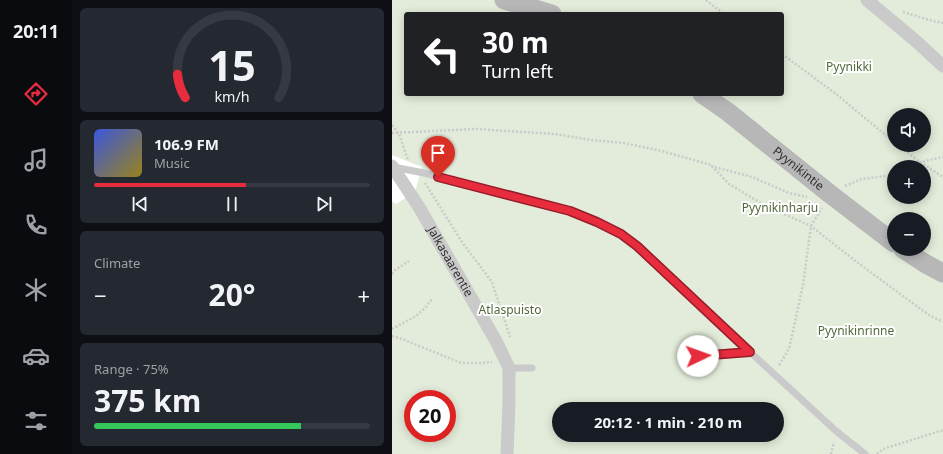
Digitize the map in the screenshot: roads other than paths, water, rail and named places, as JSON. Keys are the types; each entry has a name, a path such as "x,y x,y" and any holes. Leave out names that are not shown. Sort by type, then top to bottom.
{"street":[{"path":"504,0 545,12"},
{"path":"867,0 943,66"},
{"name":"Pyynikintie","path":"705,96 728,112 887,238"},
{"name":"Jalkasaarentie","path":"392,166 419,207 496,341 507,364 509,403 507,454"},
{"path":"914,256 943,273"}],"lane":[{"path":"392,166 570,211 621,234 637,246 836,431 865,454"},
{"path":"698,356 750,352"},
{"path":"507,364 532,368"}],"park label":[{"name":"Pyynikki","path":"849,67"},
{"name":"Pyynikinharju","path":"780,208"},
{"name":"Atlaspuisto","path":"510,310"},
{"name":"Pyynikinrinne","path":"856,331"}]}
